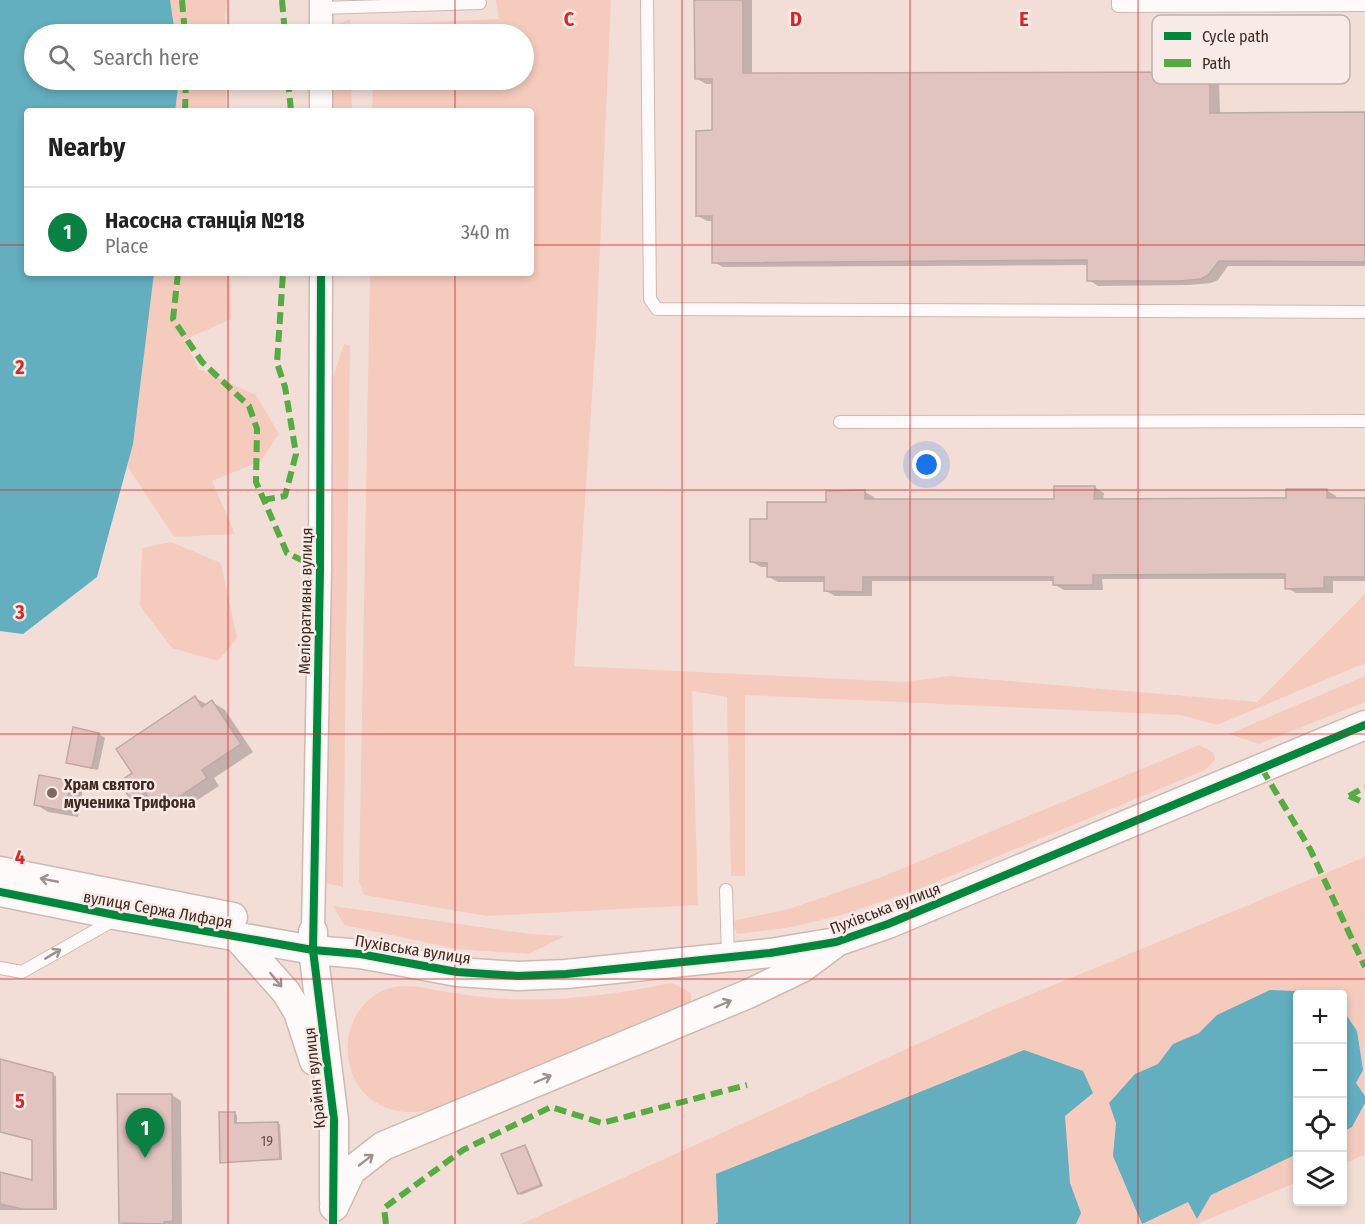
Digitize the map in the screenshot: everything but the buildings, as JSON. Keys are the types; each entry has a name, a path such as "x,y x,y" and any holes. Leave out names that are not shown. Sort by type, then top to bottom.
{"street":[{"path":"321,4 321,24"},
{"path":"321,90 321,108"},
{"name":"Меліоративна вулиця","path":"313,940 320,569 321,276"},
{"name":"Пухівська вулиця","path":"313,940 360,954 457,972 518,976 566,975 728,958 836,942 910,915 1365,725"},
{"name":"вулиця Сержа Лифаря","path":"0,871 241,918 313,940"},
{"name":"вулиця Сержа Лифаря","path":"0,892 237,937 313,940"},
{"path":"237,937 286,992 297,1012 334,1120"},
{"name":"Крайня вулиця","path":"313,940 334,1120 333,1215"},
{"path":"333,1215 351,1171 383,1146 748,994 802,968 836,942"}],"lane":[{"path":"647,0 650,299 657,309 1365,312"},
{"path":"1118,0 1118,6 1365,5"},
{"path":"321,4 480,3"},
{"path":"840,422 1365,421"},
{"path":"726,890 728,958"},
{"path":"0,968 22,972 120,916"}],"shaded area":[{"path":"136,0 227,0 227,24 142,24"},
{"path":"496,0 611,0 596,337 574,666 904,682 949,676 1257,702 1365,594 1365,663 1217,725 1180,715 745,695 745,876 731,876 727,697 692,691 698,905 487,916 364,895 359,881 370,276 534,276 534,108 372,108 373,90 534,90 534,24 395,24 499,19"},
{"path":"350,19 350,24 338,24"},
{"path":"151,90 226,90 226,108 148,108"},
{"path":"329,90 351,90 352,108 329,108"},
{"path":"144,276 230,276 231,319 184,340 199,369 256,395 279,434 261,461 212,481 235,534 174,537 118,452"},
{"path":"344,344 350,345 343,887 326,883 329,389"},
{"path":"171,542 221,563 237,638 218,661 172,648 140,606 142,548"},
{"path":"1365,676 1365,702 1259,744 1229,734"},
{"path":"1199,745 1214,753 1215,760 1205,770 924,887 842,915 787,928 737,934 732,921 789,909 882,877"},
{"path":"1365,857 1364,1155 1347,1162 1347,990 1293,990 1293,1184 1197,1224 521,1224 988,1012"},
{"path":"333,906 530,934 565,936 529,954 457,949 344,925"},
{"path":"672,983 691,994 691,1002 684,1010 431,1110 406,1112 390,1109 372,1100 360,1087 351,1071 348,1053 349,1035 355,1017 366,1002 390,988 408,986 483,997 537,1000 616,993"}],"water":[{"path":"0,0 170,0 174,24 24,24 24,90 178,90 175,108 24,108 24,276 154,276 133,444 97,577 23,634 0,631"},
{"path":"1270,990 1293,991 1293,1156 1211,1195 1197,1219 1188,1202 1142,1224 1113,1156 1116,1123 1109,1103 1135,1074 1158,1064 1173,1044 1199,1033 1217,1015"},
{"path":"1347,1016 1357,1031 1363,1070 1356,1083 1365,1096 1365,1103 1352,1127 1347,1130"},
{"path":"1024,1050 1083,1071 1093,1093 1065,1116 1070,1183 1081,1213 1076,1224 715,1224 718,1222 716,1174"}],"marked path":[{"path":"182,0 184,24"},
{"path":"282,0 284,24"},
{"path":"185,108 186,90"},
{"path":"289,90 291,108"},
{"path":"178,276 173,319 202,362 249,406 257,429 256,482 287,553 320,569"},
{"path":"263,500 285,496 296,454 285,387 277,363 283,276"},
{"path":"1262,769 1310,849 1365,967"},
{"path":"1349,796 1365,787"},
{"path":"1349,796 1365,803"},
{"path":"386,1224 384,1208 463,1150 551,1107 602,1123 747,1085"}],"cycle path":[{"path":"321,276 320,569 313,950 334,1120 333,1224"},
{"path":"0,892 313,950 360,954 457,972 518,976 566,974 770,953 836,942 888,924 1365,725"}],"place":[{"name":"Храм святого мученика Трифона","path":"52,793"},
{"name":"Насосна станція №18","path":"145,1158"}]}
